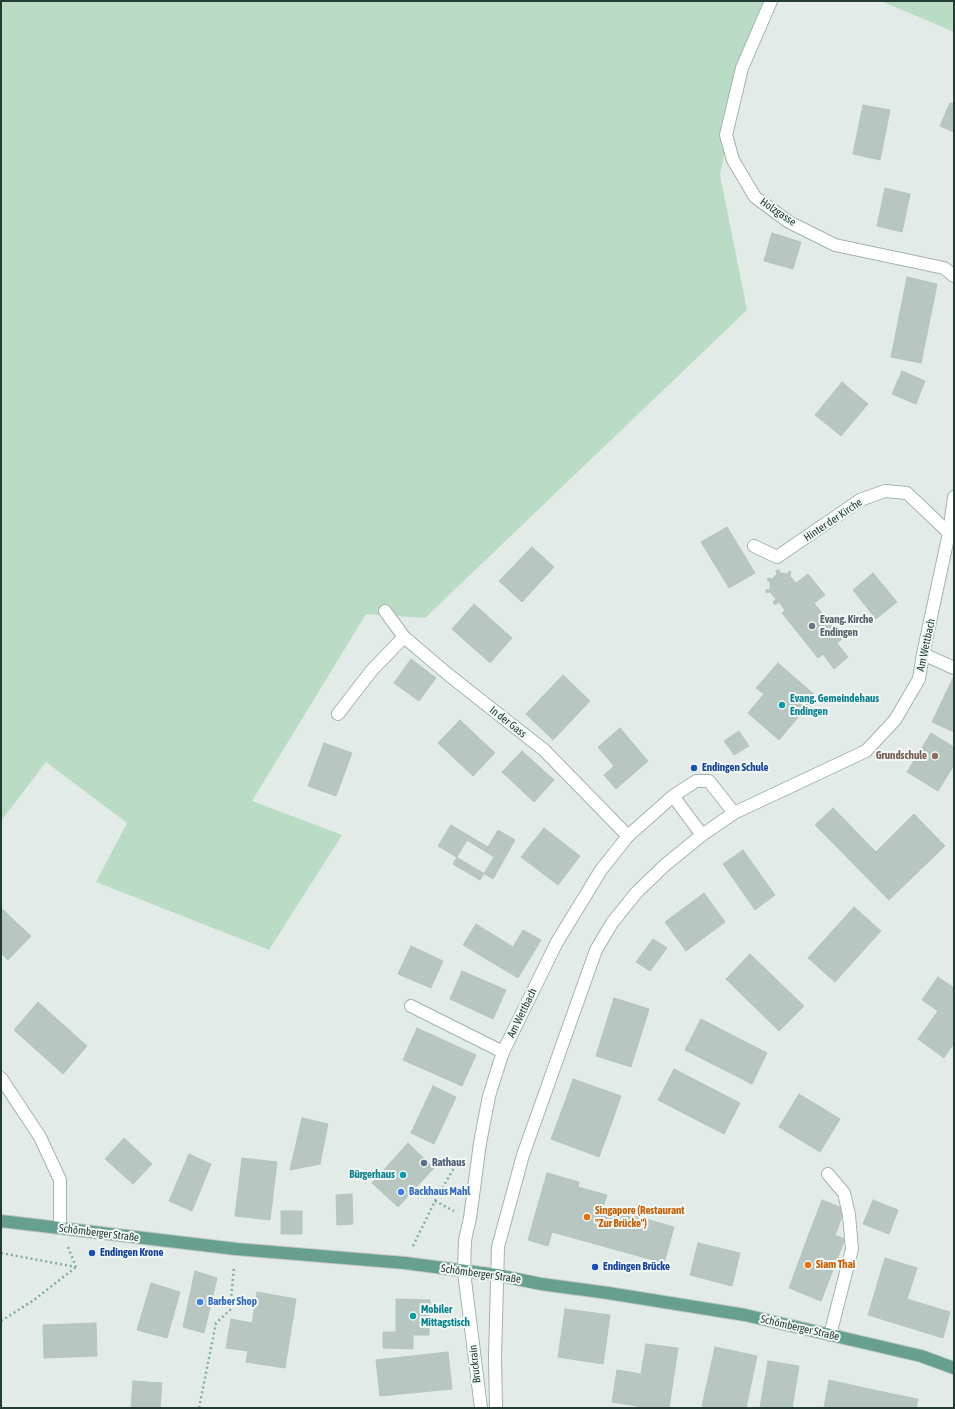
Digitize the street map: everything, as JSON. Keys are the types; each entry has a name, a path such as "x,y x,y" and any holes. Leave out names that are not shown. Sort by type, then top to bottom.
{"main road":[{"name":"Schömberger Straße","path":"1,1221 236,1250 405,1264 497,1275 541,1284 608,1292 745,1316 921,1356 954,1368"}],"street":[{"name":"Holzgasse","path":"771,1 742,68 726,135 732,160 755,197 789,222 835,245 944,268 954,276"},
{"name":"Hinter der Kirche","path":"754,546 777,557 860,500 885,491 907,493 949,533"},
{"name":"Am Wettbach","path":"497,1275 498,1247 523,1155 596,950 612,923 636,893 665,865 702,835 734,813 866,751 895,720 919,679 949,533 954,497"},
{"name":"In der Gass","path":"385,610 404,636 450,676 544,750 628,836"},
{"path":"338,714 372,670 404,636"},
{"path":"923,654 954,668"},
{"name":"Am Wettbach","path":"464,1272 465,1240 470,1218 480,1143 489,1096 503,1052 557,942 601,870 628,836 673,796 696,781 709,781 734,813"},
{"path":"673,796 702,835"},
{"path":"411,1006 503,1052"},
{"path":"1,1078 40,1137 60,1180 60,1228"},
{"path":"828,1174 844,1193 849,1215 852,1249 830,1335"},
{"name":"Bruckrain","path":"464,1272 481,1408"},
{"name":"Bruckrain","path":"496,1408 495,1357 497,1275"}],"path":[{"path":"405,1264 435,1201 454,1168 480,1143"},
{"path":"199,1408 216,1323 230,1310 236,1250"},
{"path":"1,1253 76,1267 34,1300 1,1321"}],"green space":[{"path":"1,1 771,1 742,68 720,175 747,310 425,618 366,614 252,801 342,835 269,950 96,882 127,823 46,762 1,821"},
{"path":"881,1 954,1 954,32"}],"building":[{"path":"950,103 954,104 954,132 940,126"},
{"path":"863,105 890,110 880,160 853,154"},
{"path":"885,188 910,194 902,232 877,226"},
{"path":"772,233 801,242 793,269 764,261"},
{"path":"907,277 937,284 929,324 899,317"},
{"path":"899,317 929,324 921,363 891,357"},
{"path":"902,371 925,381 916,404 892,394"},
{"path":"842,382 868,404 841,436 815,415"},
{"path":"727,527 755,573 729,588 701,542"},
{"path":"532,547 554,567 522,602 499,581"},
{"name":"Evang. Kirche Endingen","path":"779,570 780,573 788,574 789,571 791,572 790,576 796,583 808,574 825,595 814,603 842,639 837,643 848,657 834,669 823,654 818,658 782,613 785,610 779,602 775,605 773,602 776,599 770,592 766,593 766,590 770,589 770,582 767,580 768,578 772,579 777,574 776,571"},
{"path":"873,573 897,602 876,619 853,590"},
{"path":"474,604 512,638 490,663 452,629"},
{"path":"411,659 436,678 419,701 394,683"},
{"name":"Evang. Gemeindehaus Endingen","path":"778,663 816,696 779,740 748,713 764,694 756,688"},
{"path":"563,675 590,701 553,740 526,714"},
{"path":"953,678 954,679 954,732 932,722"},
{"path":"460,720 495,753 473,776 438,743"},
{"path":"620,728 648,761 616,789 604,775 614,766 598,747"},
{"path":"739,731 749,746 734,755 724,741"},
{"name":"Grundschule","path":"931,733 954,747 954,765 938,791 907,772"},
{"path":"324,743 352,753 336,796 308,786"},
{"path":"522,751 554,780 534,802 502,772"},
{"path":"833,808 876,852 914,814 945,846 889,900 815,825"},
{"path":"451,825 488,847 498,830 515,840 493,879 438,846"},
{"path":"544,828 580,856 558,885 521,857"},
{"path":"467,840 494,857 480,880 453,864"},
{"path":"743,850 775,895 755,910 723,864"},
{"path":"704,893 725,922 686,951 665,922"},
{"path":"854,907 881,931 835,982 808,958"},
{"path":"1,908 31,936 8,960 1,953"},
{"path":"476,924 513,947 523,930 541,940 518,978 463,945"},
{"path":"653,939 667,948 650,971 636,962"},
{"path":"411,946 443,961 431,988 398,974"},
{"path":"750,954 804,1006 779,1031 726,979"},
{"path":"462,971 506,990 493,1019 450,999"},
{"path":"938,977 954,988 954,1043 944,1058 918,1039 938,1011 922,1000"},
{"path":"614,998 649,1009 631,1067 596,1056"},
{"path":"38,1002 87,1046 63,1074 14,1030"},
{"path":"701,1019 767,1053 752,1084 685,1050"},
{"path":"417,1028 476,1055 462,1086 403,1060"},
{"path":"674,1069 740,1103 724,1134 658,1100"},
{"path":"573,1079 621,1096 613,1119 565,1102"},
{"path":"433,1086 456,1097 434,1144 411,1133"},
{"path":"799,1094 840,1119 820,1152 779,1127"},
{"path":"565,1102 613,1119 599,1157 551,1139"},
{"path":"302,1118 328,1124 320,1164 290,1170"},
{"path":"124,1138 152,1164 133,1184 105,1159"},
{"name":"Bürgerhaus","path":"408,1143 434,1168 398,1207 372,1183"},
{"path":"189,1154 211,1164 192,1211 169,1201"},
{"path":"242,1158 277,1162 270,1220 235,1216"},
{"name":"Singapore (Restaurant \"Zur Brücke\")","path":"547,1173 579,1182 578,1187 607,1195 603,1207 674,1227 664,1263 552,1232 548,1246 528,1240"},
{"path":"352,1194 353,1224 337,1225 336,1195"},
{"path":"822,1200 845,1209 835,1235 812,1226"},
{"path":"873,1200 898,1210 889,1234 863,1224"},
{"path":"281,1211 302,1211 302,1234 281,1234"},
{"path":"812,1226 845,1239 821,1301 789,1288"},
{"path":"698,1243 740,1253 732,1286 690,1275"},
{"path":"885,1258 917,1268 907,1299 950,1312 943,1338 868,1315"},
{"name":"Barber Shop","path":"195,1271 217,1278 204,1333 183,1327"},
{"path":"151,1283 180,1292 167,1338 137,1330"},
{"path":"257,1292 296,1299 285,1368 246,1362"},
{"name":"Mobiler Mittagstisch","path":"396,1299 430,1300 429,1335 413,1335 413,1349 383,1348 383,1332 396,1332"},
{"path":"565,1309 610,1315 603,1364 558,1357"},
{"path":"231,1319 252,1323 248,1351 226,1348"},
{"path":"96,1323 97,1356 44,1358 43,1325"},
{"path":"646,1344 678,1348 669,1408 649,1408 612,1402 617,1370 641,1374"},
{"path":"715,1347 757,1356 746,1408 712,1408 702,1406"},
{"path":"448,1352 452,1389 380,1396 376,1360"},
{"path":"768,1361 799,1366 792,1408 760,1408"},
{"path":"829,1380 873,1390 870,1408 824,1408"},
{"path":"133,1381 162,1383 160,1408 131,1408"},
{"path":"873,1390 918,1399 916,1408 870,1408"}],"place":[{"name":"Evang. Kirche Endingen","path":"812,626"},
{"name":"Evang. Gemeindehaus Endingen","path":"782,705"},
{"name":"Grundschule","path":"935,756"},
{"name":"Endingen Schule","path":"694,768"},
{"name":"Rathaus","path":"424,1163"},
{"name":"Bürgerhaus","path":"403,1175"},
{"name":"Backhaus Mahl","path":"401,1192"},
{"name":"Singapore (Restaurant \"Zur Brücke\")","path":"587,1217"},
{"name":"Endingen Krone","path":"92,1253"},
{"name":"Siam Thai","path":"808,1265"},
{"name":"Endingen Brücke","path":"595,1267"},
{"name":"Barber Shop","path":"200,1302"},
{"name":"Mobiler Mittagstisch","path":"413,1316"}]}
